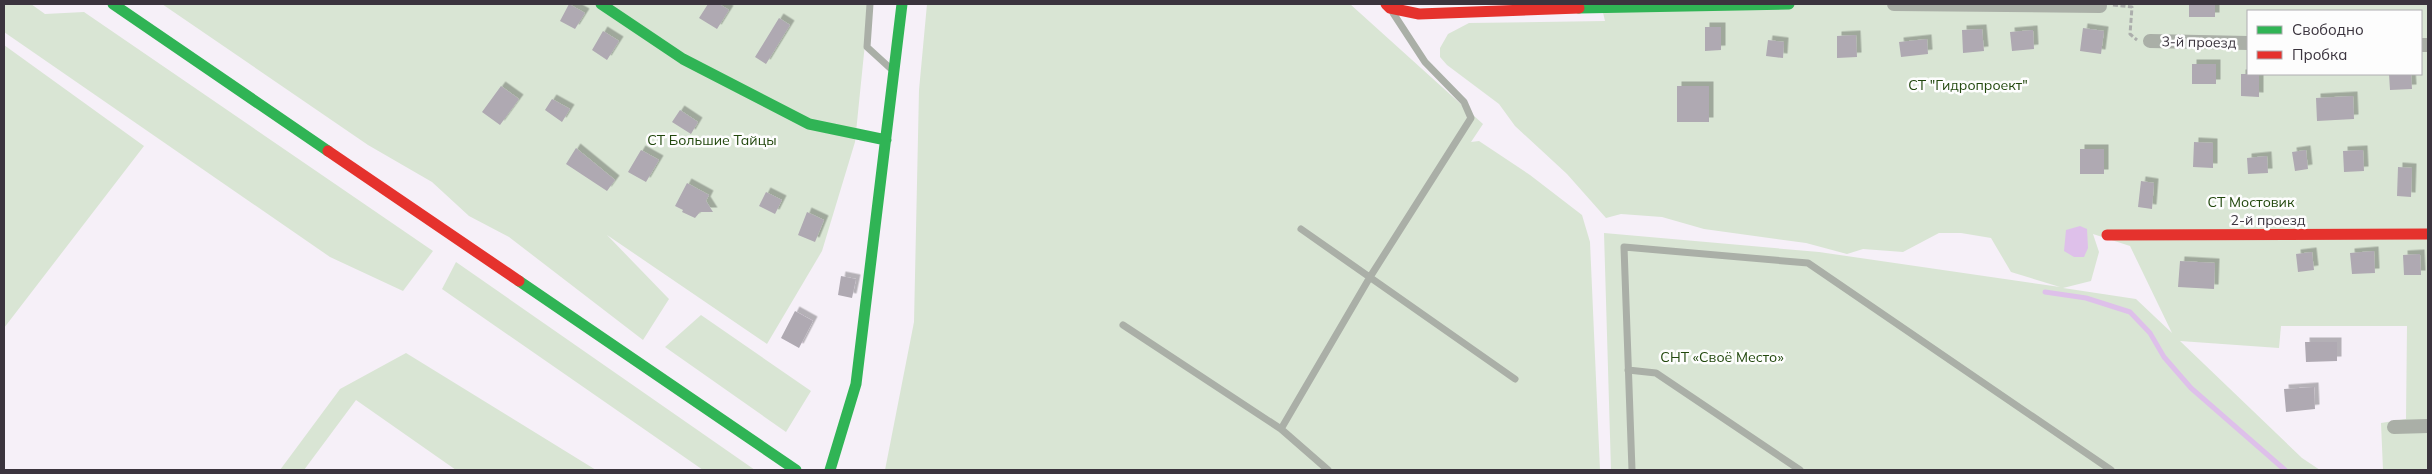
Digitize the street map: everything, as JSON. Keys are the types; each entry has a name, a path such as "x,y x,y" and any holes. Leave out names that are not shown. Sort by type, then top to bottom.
{"street":[{"path":"113,4 796,470"},
{"path":"601,4 683,59 809,124 886,140"},
{"path":"830,470 856,384 902,4"},
{"path":"1388,6 1419,14 1678,4 1789,4"},
{"path":"1894,4 2100,6"},
{"name":"3-й проезд","path":"2150,41 2247,42"},
{"name":"2-й проезд","path":"2107,235 2428,234"},
{"path":"2394,427 2428,426"}],"lane":[{"path":"870,4 867,47 894,72"},
{"path":"1281,429 1370,277 1471,118 1464,102 1426,62 1388,6"},
{"path":"1301,229 1515,379"},
{"path":"1632,470 1624,247 1808,263 2111,470"},
{"path":"1123,325 1281,429 1328,470"},
{"path":"1628,370 1656,373 1800,470"}],"path":[{"path":"2100,6 2132,7 2130,34 2135,40 2150,41"}],"green space":[{"path":"4,4 31,4 45,14 84,12 433,251 403,291 330,257 4,32"},
{"name":"СТ Большие Тайцы","path":"162,4 869,4 855,142 822,251 767,344 607,235 669,299 643,340 509,237 469,216 432,182 368,145"},
{"path":"927,4 1350,4 1483,124 1471,142 1479,141 1530,175 1582,215 1590,242 1600,470 885,470 914,322 919,90"},
{"path":"1601,4 2428,4 2428,470 2383,470 2381,423 2406,419 2407,326 2281,326 2279,348 2180,341 2302,458 2320,470 1611,470 1604,233 1819,252 2060,287 2011,272 1991,238 1961,233 1939,233 1903,252 1863,249 1847,254 1806,243 1704,229 1662,217 1621,214 1606,218 1567,174 1515,126 1499,104 1447,65 1440,57 1440,48 1448,34 1469,23 1605,21","holes":["2093,234 2130,246 2172,333 2136,299 2063,288 2091,281 2099,252"]},
{"path":"4,45 144,146 4,328"},
{"path":"456,262 755,470 703,470 442,289"},
{"path":"701,315 811,391 786,432 665,347"},
{"path":"406,353 596,470 456,470 356,400 304,470 280,470 340,389"}],"shaded area":[{"path":"2080,226 2087,229 2088,248 2084,257 2074,257 2064,251 2066,230"}],"building":[{"path":"569,4 585,13 575,29 560,21"},
{"path":"708,4 719,4 729,10 717,29 699,18"},
{"path":"2189,4 2215,4 2215,17 2189,17"},
{"path":"779,18 790,25 766,64 755,57"},
{"path":"1705,27 1721,27 1721,50 1705,51"},
{"path":"2083,28 2104,31 2101,54 2080,51"},
{"path":"1982,29 1984,51 1963,53 1962,30"},
{"path":"2033,30 2034,49 2012,51 2010,32"},
{"path":"603,31 619,41 607,60 592,50"},
{"path":"1856,35 1857,57 1837,58 1837,36"},
{"path":"1927,39 1928,54 1901,57 1899,42"},
{"path":"1768,40 1784,42 1783,58 1766,56"},
{"path":"2192,64 2216,64 2216,84 2192,84"},
{"path":"2241,74 2259,75 2259,97 2241,96"},
{"path":"2389,75 2411,75 2412,89 2390,90"},
{"path":"501,86 519,99 500,125 482,112"},
{"path":"1677,86 1709,86 1709,122 1677,122"},
{"path":"2353,96 2354,119 2317,121 2316,98"},
{"path":"552,99 570,109 562,122 545,110"},
{"path":"680,110 698,122 691,134 672,122"},
{"path":"2194,142 2213,143 2213,168 2193,167"},
{"path":"576,148 615,180 607,191 566,164"},
{"path":"2080,149 2104,149 2104,174 2080,174"},
{"path":"641,150 659,160 646,182 628,172"},
{"path":"2306,150 2308,169 2295,171 2292,152"},
{"path":"2363,150 2364,171 2344,172 2343,151"},
{"path":"2267,156 2268,173 2248,174 2247,158"},
{"path":"2398,167 2412,168 2411,197 2397,196"},
{"path":"2141,181 2154,183 2152,209 2138,207"},
{"path":"687,183 709,195 706,201 713,212 700,212 695,218 682,212 683,210 675,206"},
{"path":"766,192 782,200 775,214 759,206"},
{"path":"807,212 824,220 815,242 798,235"},
{"path":"2374,251 2375,273 2352,274 2350,253"},
{"path":"2312,252 2314,270 2298,272 2296,254"},
{"path":"2420,254 2421,275 2404,275 2403,255"},
{"path":"2180,261 2215,263 2214,289 2178,287"},
{"path":"841,276 856,279 852,298 838,295"},
{"path":"795,311 813,321 799,348 781,338"},
{"path":"2305,342 2337,342 2337,361 2306,362"},
{"path":"2314,387 2315,409 2286,412 2284,389"}],"waterway":[{"path":"2045,292 2086,298 2130,312 2150,333 2164,357 2191,388 2285,470"}],"traffic: fast":[{"path":"113,4 328,151"},
{"path":"601,4 683,59 809,124 886,140"},
{"path":"830,470 856,384 902,4"},
{"path":"1579,8 1789,4"},
{"path":"519,281 796,470"}],"traffic: jam":[{"path":"1386,4 1390,8 1419,14 1579,8"},
{"path":"328,151 519,281"},
{"path":"2107,235 2428,234"}],"park label":[{"name":"СТ \"Гидропроект\"","path":"1968,85"},
{"name":"СТ Мостовик","path":"2251,202"},
{"name":"СНТ «Своё Место»","path":"1722,357"}]}
